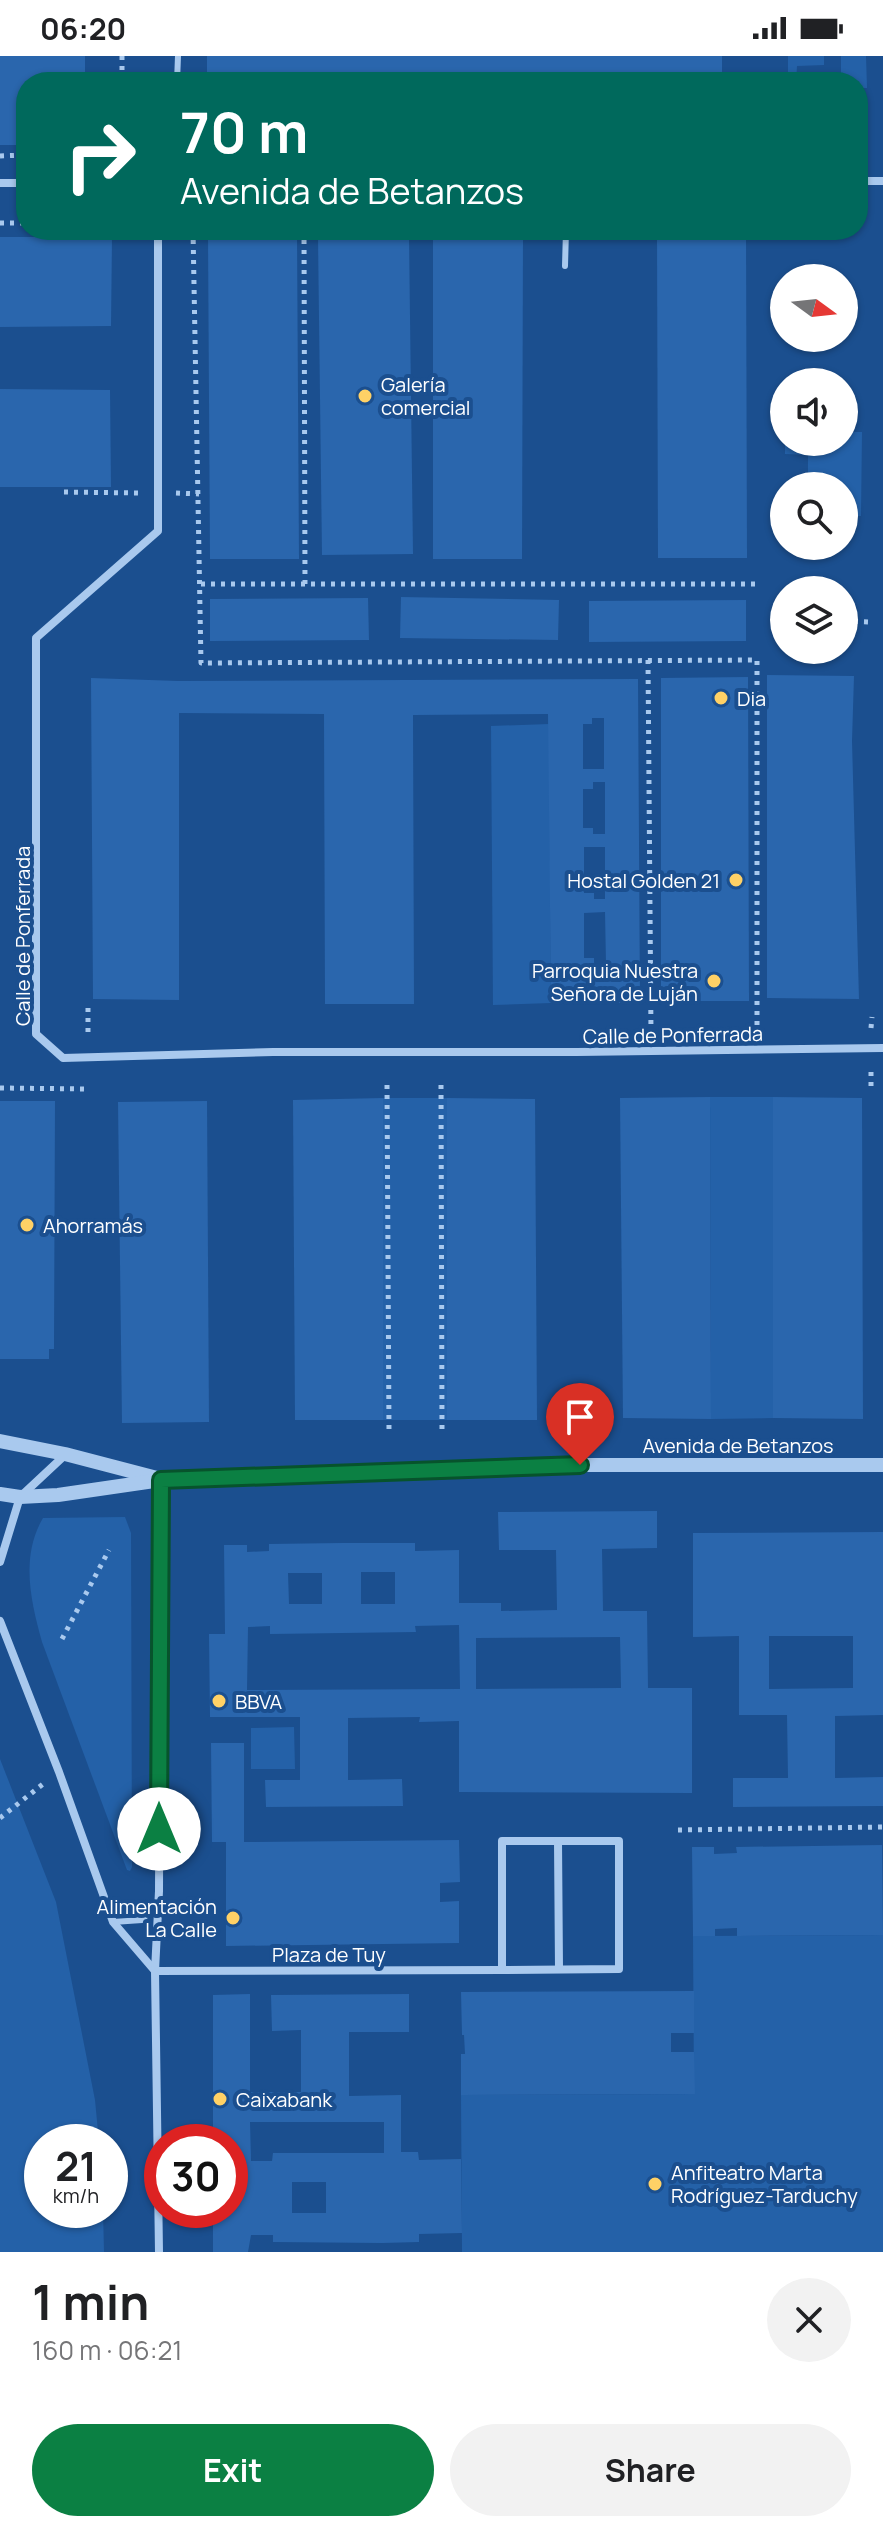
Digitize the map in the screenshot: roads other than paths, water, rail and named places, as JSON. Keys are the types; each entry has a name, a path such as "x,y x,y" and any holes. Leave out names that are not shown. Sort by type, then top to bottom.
{"street":[{"name":"Calle de Ponferrada","path":"158,240 158,531 36,638 36,1034 63,1058 288,1052 883,1048"},
{"name":"Avenida de Betanzos","path":"0,1441 65,1454 161,1480"},
{"path":"0,1562 20,1497 65,1454"},
{"name":"Avenida de Betanzos","path":"0,1494 20,1497 88,1492 161,1480 580,1465 883,1465"},
{"path":"159,2252 155,1971 161,1480"},
{"path":"0,1621 113,1922 155,1971"},
{"name":"Plaza de Tuy","path":"155,1971 502,1970 619,1969 619,1841 502,1841 502,1970"},
{"path":"558,1841 559,1969"}],"lane":[{"path":"565,266 566,240"},
{"path":"113,1922 142,1920 158,1902"}],"place":[{"name":"Galería comercial","path":"365,396"},
{"name":"Dia","path":"721,698"},
{"name":"Hostal Golden 21","path":"736,880"},
{"name":"Parroquia Nuestra Señora de Luján","path":"714,981"},
{"name":"Ahorramás","path":"27,1225"},
{"name":"BBVA","path":"219,1701"},
{"name":"Alimentación La Calle","path":"233,1918"},
{"name":"Caixabank","path":"220,2099"},
{"name":"Anfiteatro Marta Rodríguez-Tarduchy","path":"655,2184"}]}
